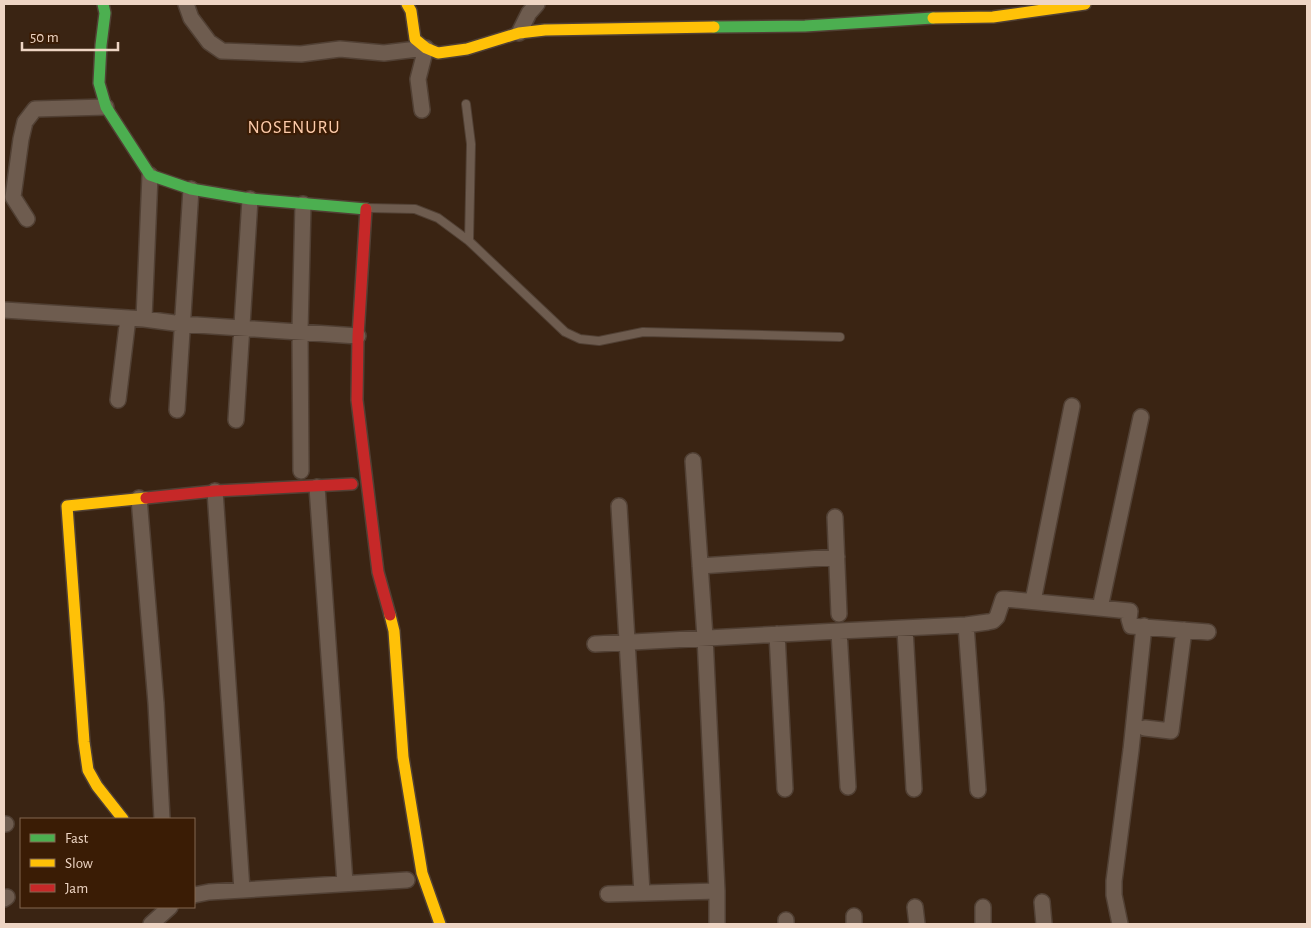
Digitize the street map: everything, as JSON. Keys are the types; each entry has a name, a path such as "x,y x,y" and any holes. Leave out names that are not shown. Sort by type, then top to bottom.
{"street":[{"path":"103,4 106,13 101,45 100,83 106,108 150,175 144,319"},
{"path":"186,4 192,18 209,42 222,51 300,54 340,49 384,53 426,48"},
{"path":"406,4 411,11 415,40 426,48 438,53 466,49 519,33 545,30 805,26 912,19 993,17 1085,4"},
{"path":"519,33 529,13 537,4"},
{"path":"422,110 418,80 426,48"},
{"path":"28,219 14,197 25,122 35,109 106,108"},
{"path":"150,175 191,189 250,199 366,208 358,336 360,428 378,572 394,631 403,756 422,874 440,924"},
{"path":"177,410 191,189"},
{"path":"236,420 250,199"},
{"path":"301,471 300,331 303,204"},
{"path":"4,310 358,336"},
{"path":"118,400 128,318"},
{"path":"1033,601 1072,406"},
{"path":"1100,608 1141,417"},
{"path":"693,461 705,637 717,924"},
{"path":"123,818 97,786 88,770 84,742 67,506 215,492 318,488 352,484"},
{"path":"318,488 345,883"},
{"path":"215,492 242,890"},
{"path":"139,498 156,703 162,818"},
{"path":"619,506 642,893"},
{"path":"835,517 839,614"},
{"path":"700,566 837,557"},
{"path":"595,644 966,625 993,620 997,617 1003,600 1130,610 1129,619 1132,626 1208,632"},
{"path":"966,625 978,790"},
{"path":"1120,924 1114,895 1114,881 1131,750 1144,626"},
{"path":"905,629 914,789"},
{"path":"1145,728 1171,731 1184,630"},
{"path":"839,631 848,787"},
{"path":"777,634 785,789"},
{"path":"195,895 242,890 407,880"},
{"path":"608,894 717,891"},
{"path":"1042,902 1044,924"},
{"path":"983,906 984,924"},
{"path":"915,907 917,924"},
{"path":"152,916 168,908"}],"lane":[{"path":"466,104 471,144 469,241"},
{"path":"366,208 415,209 438,218 469,241 564,332 580,339 599,341 643,332 840,337"}],"traffic: fast":[{"path":"103,4 105,13 99,83 106,107 150,175 191,189 250,199 366,209"},
{"path":"714,27 805,26 933,18"}],"traffic: slow":[{"path":"407,4 411,11 415,39 426,48 438,53 467,49 519,33 545,30 714,27"},
{"path":"933,18 993,17 1085,4"},
{"path":"122,818 97,786 88,770 84,742 67,506 146,498"},
{"path":"390,615 394,631 403,757 422,873 440,924"}],"traffic: jam":[{"path":"366,209 358,336 357,400 378,572 390,615"},
{"path":"146,498 215,491 352,484"}],"district":[{"name":"NOSENURU","path":"294,128"}]}
